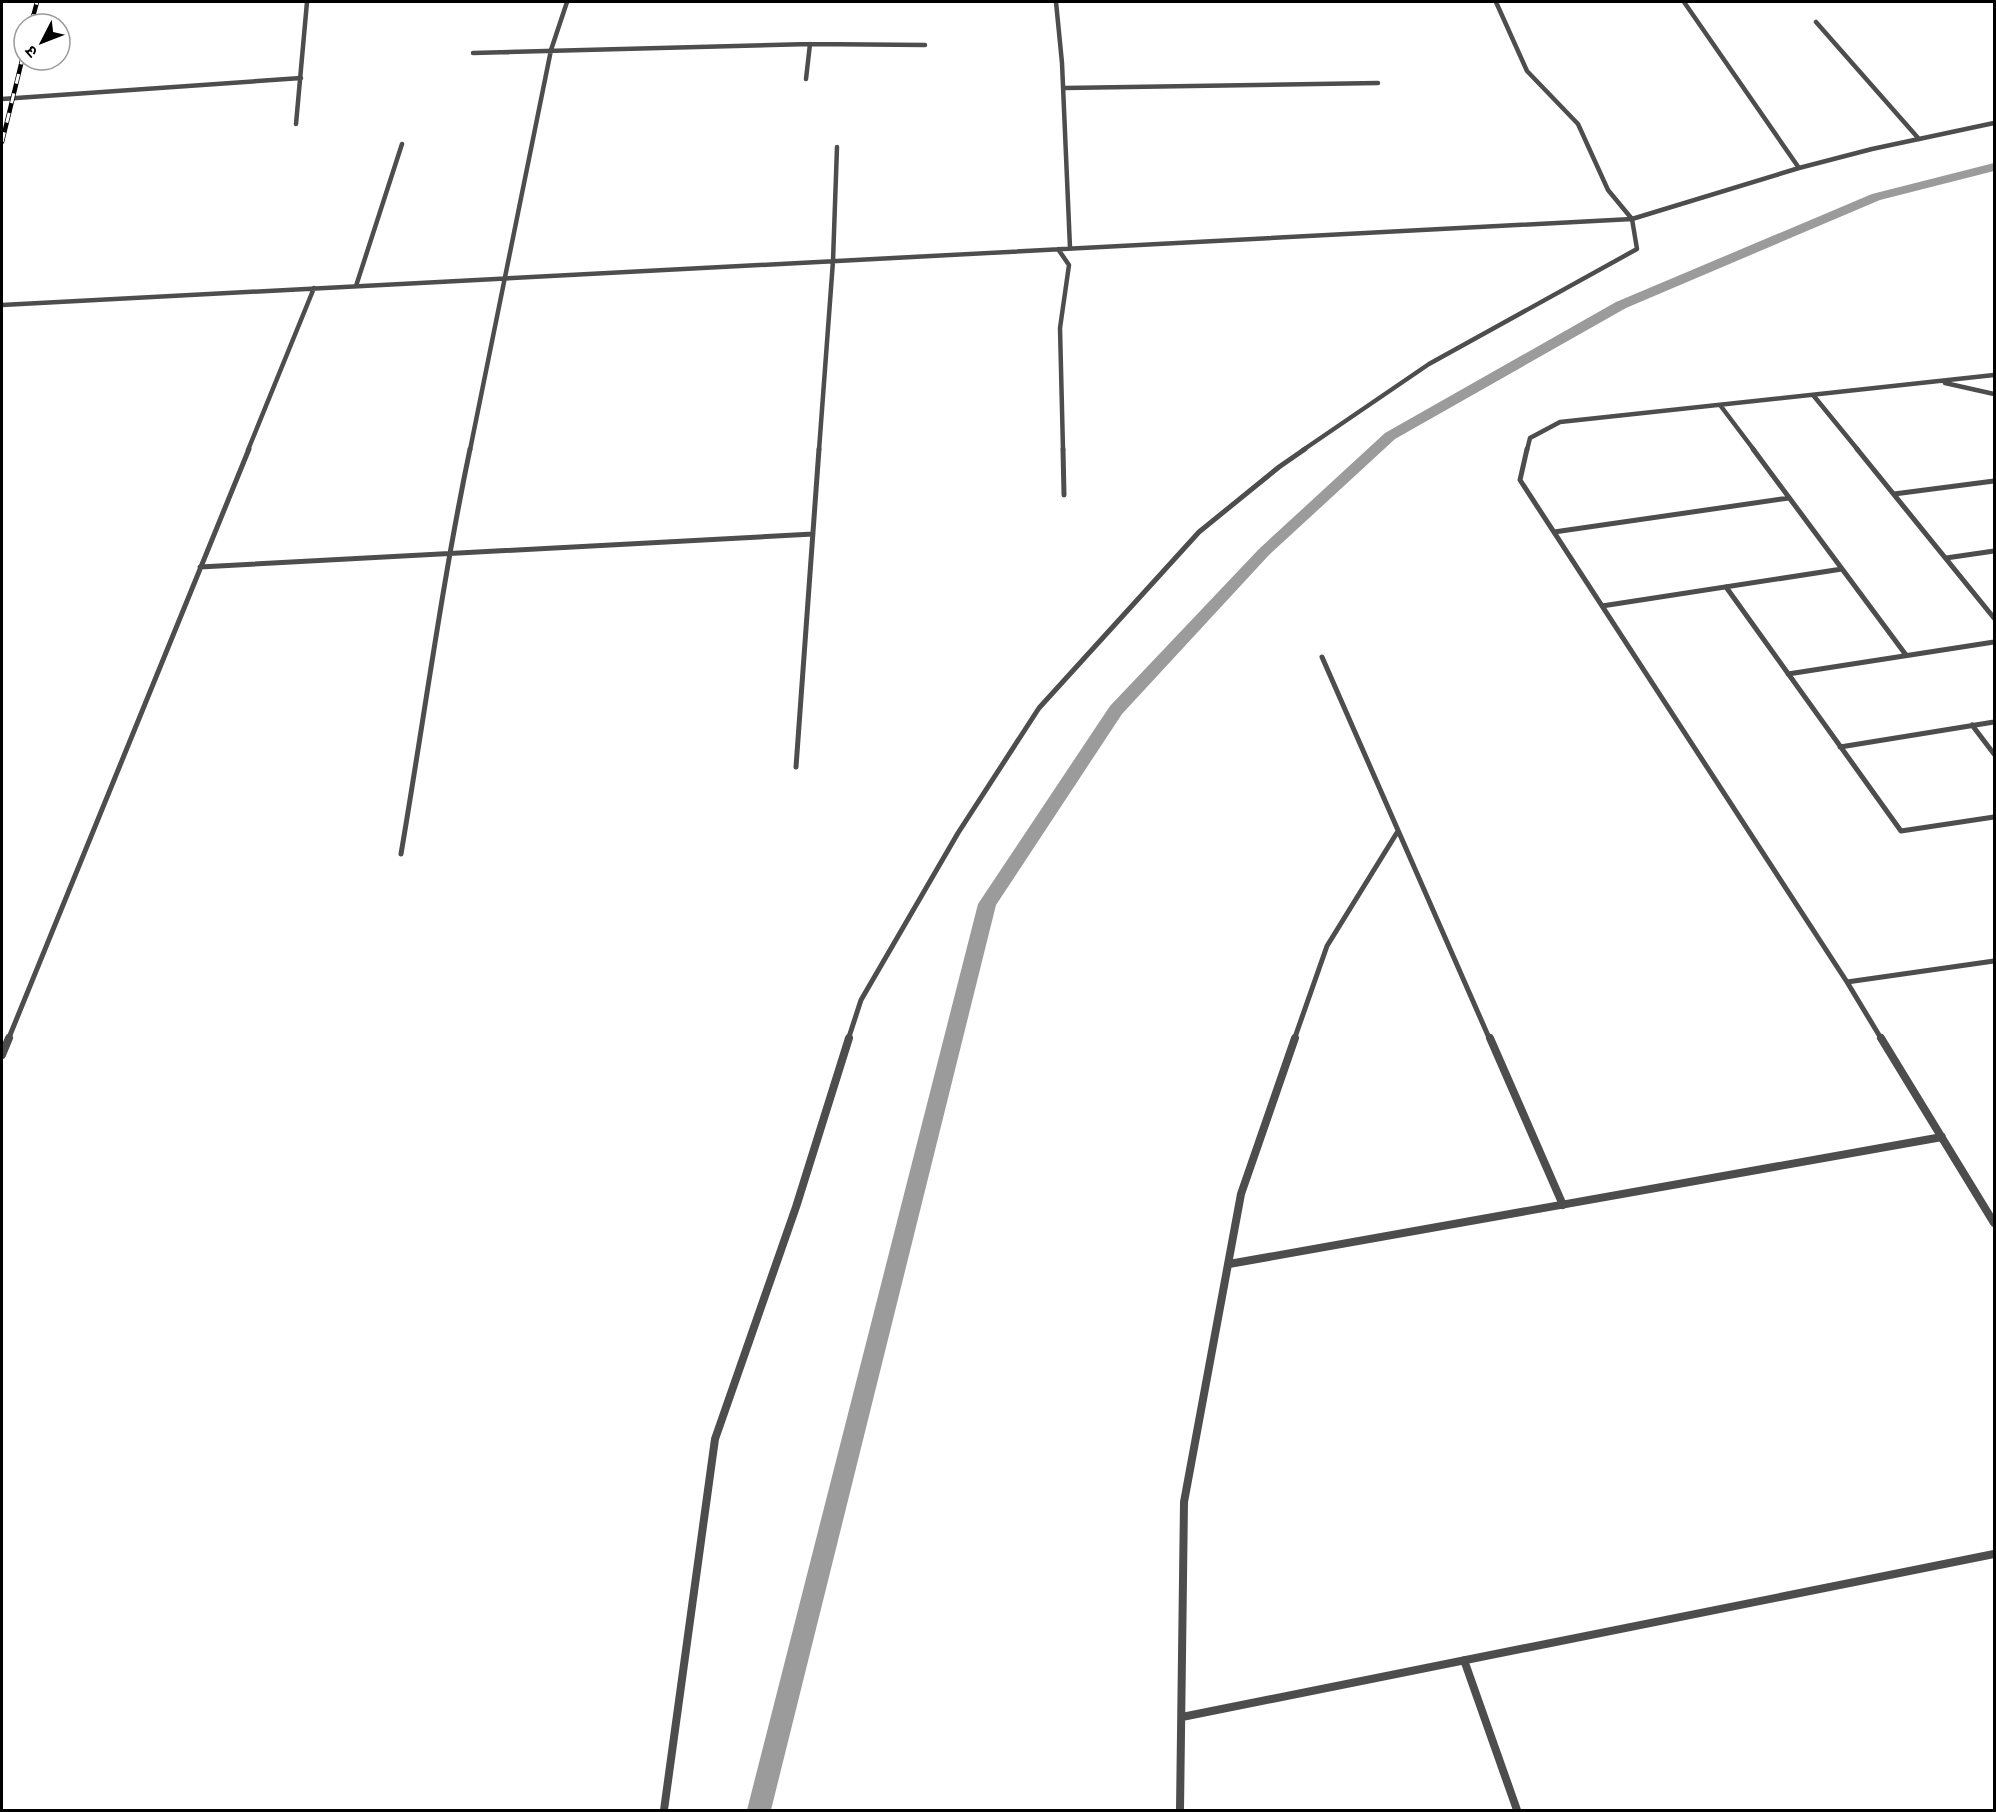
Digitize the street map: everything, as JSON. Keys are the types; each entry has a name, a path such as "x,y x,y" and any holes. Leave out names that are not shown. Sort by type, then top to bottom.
{"street":[{"path":"296,124 307,2"},
{"path":"401,854 438,634 448,554 551,50 567,2"},
{"path":"1056,2 1065,88 1065,191 1070,248"},
{"path":"664,1810 715,1439 796,1207 861,1000 958,833 1040,708 1199,532 1280,467 1429,364 1637,249 1632,219 1608,190 1578,124 1527,71 1497,2"},
{"path":"1684,2 1799,168"},
{"path":"1816,22 1919,139"},
{"path":"806,79 810,44"},
{"path":"473,53 810,44 925,45"},
{"path":"2,99 301,78"},
{"path":"1065,88 1378,83"},
{"path":"2,305 1632,219 1799,168 1995,123"},
{"path":"356,286 402,144"},
{"path":"796,767 833,261 837,147"},
{"path":"1058,249 1069,265 1060,328 1064,495"},
{"path":"2,1055 314,288"},
{"path":"1995,375 1560,422 1530,438 1520,480 1847,982 1995,1223"},
{"path":"1940,382 1995,394"},
{"path":"1813,395 1995,618"},
{"path":"1720,405 1906,655"},
{"path":"1894,494 1995,481"},
{"path":"1554,532 1789,498"},
{"path":"200,567 813,534"},
{"path":"1946,558 1995,551"},
{"path":"1602,606 1842,569"},
{"path":"1726,587 1901,831 1995,817"},
{"path":"1788,674 1995,642"},
{"path":"1322,657 1563,1205"},
{"path":"1840,747 1995,722"},
{"path":"1972,725 1995,754"},
{"path":"1180,1810 1184,1502 1241,1194 1327,946 1398,831"},
{"path":"1847,982 1995,961"},
{"path":"1228,1264 1942,1137"},
{"path":"1182,1718 1995,1554"},
{"path":"1464,1660 1517,1810"}],"waterway":[{"path":"759,1810 987,904 1116,710 1264,552 1390,436 1621,305 1876,197 1994,167"}],"railway":[{"path":"34,12 37,2"},
{"path":"2,142 19,72"}]}
